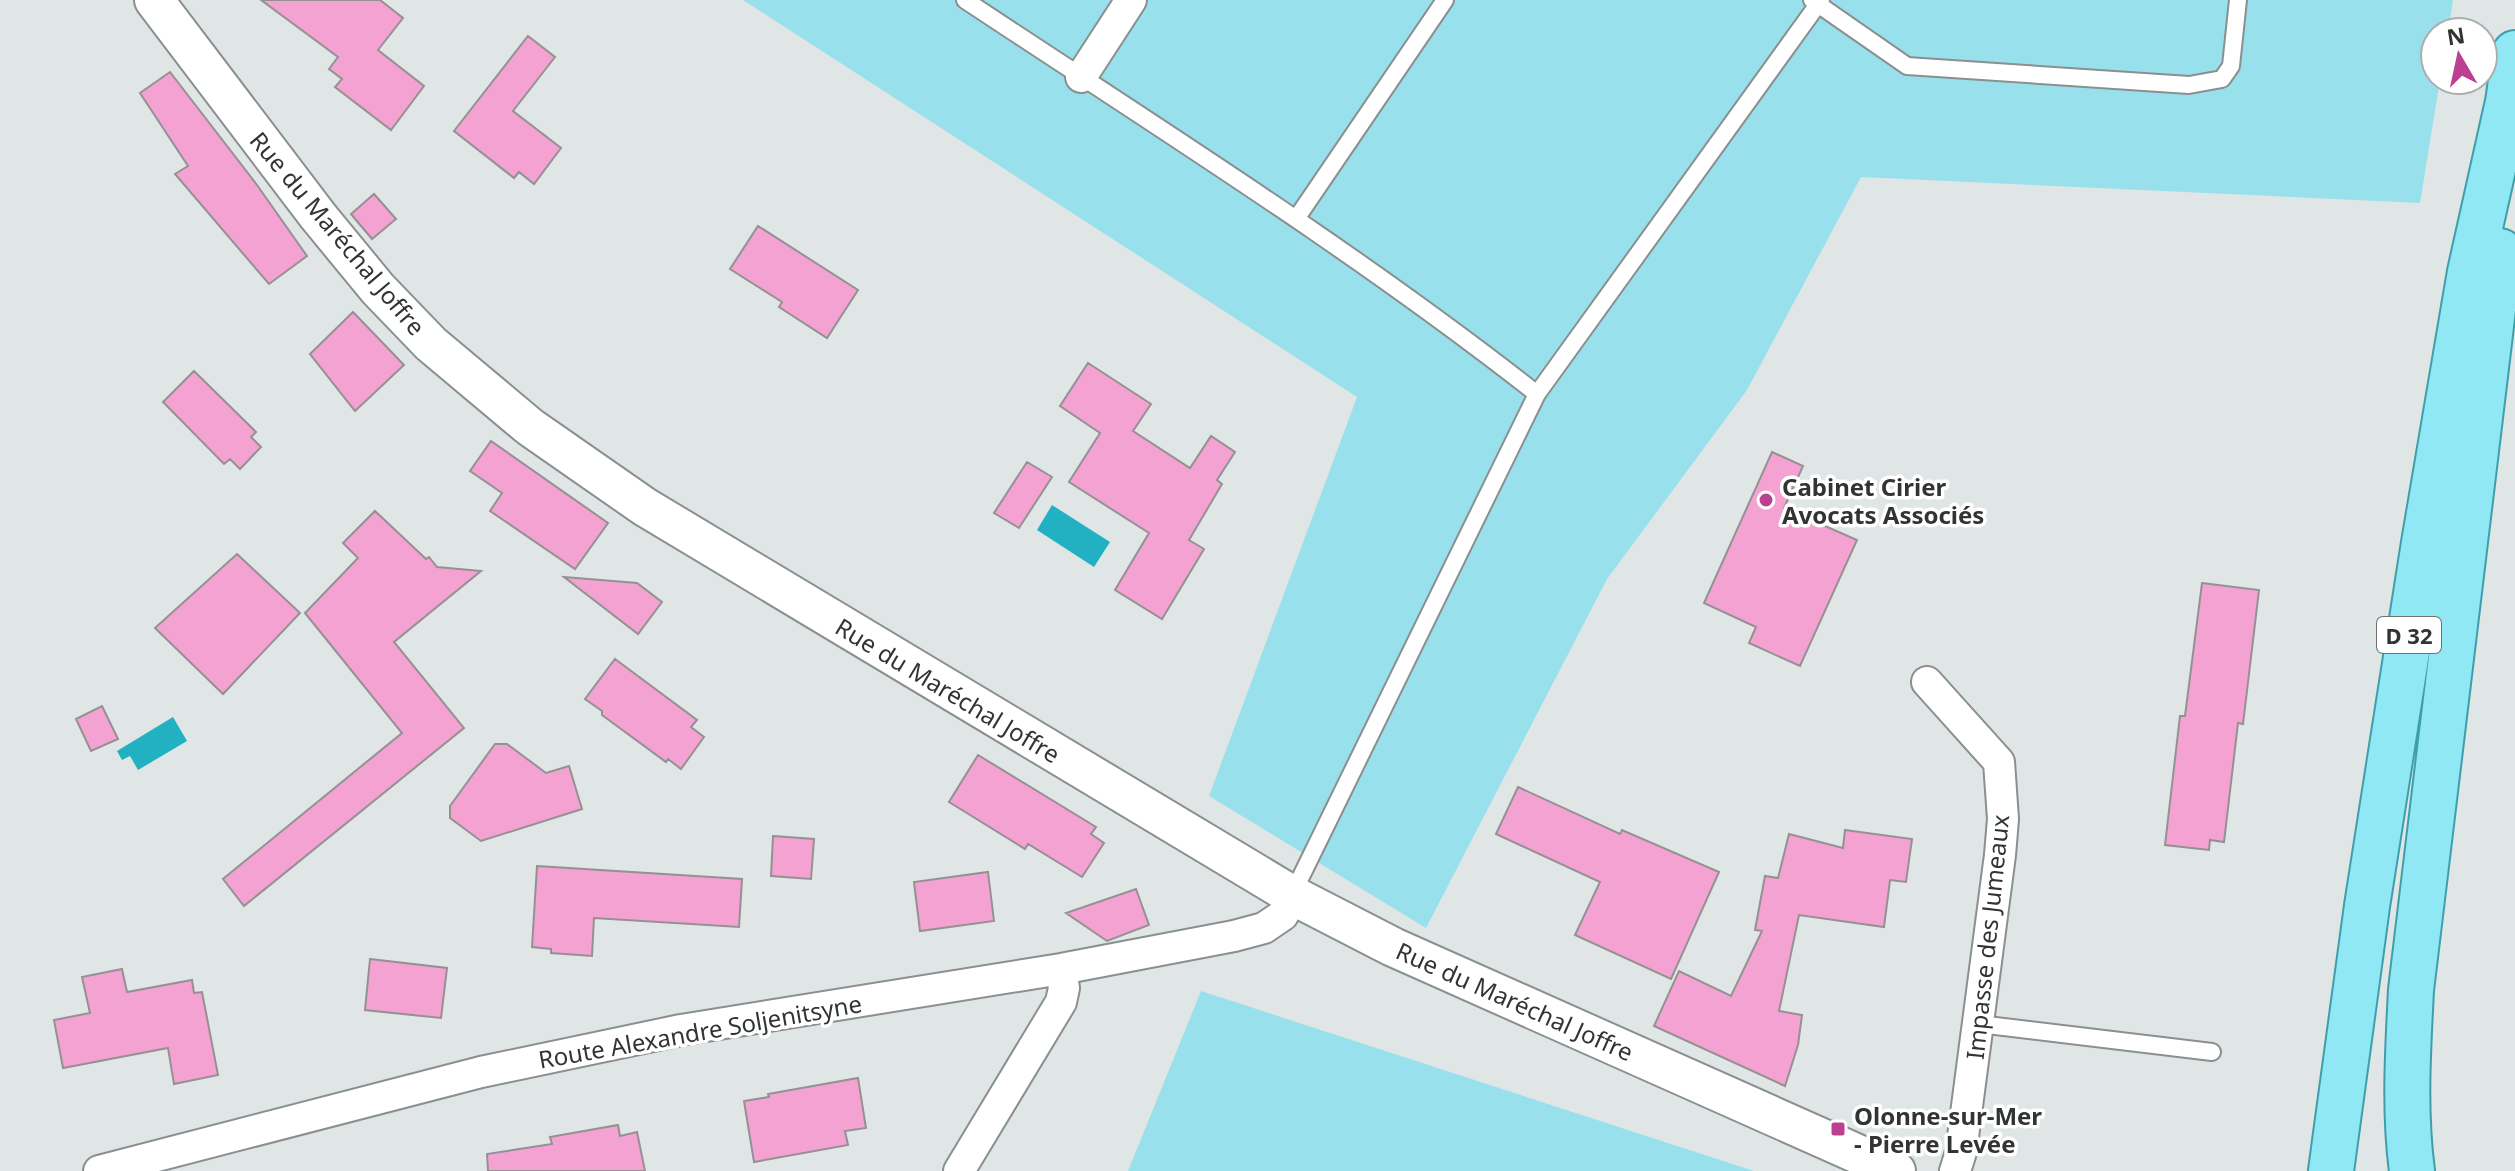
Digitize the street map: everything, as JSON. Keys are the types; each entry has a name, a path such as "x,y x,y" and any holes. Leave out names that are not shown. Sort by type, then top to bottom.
{"main road":[{"name":"D 32","path":"2331,1171 2369,890 2446,410 2470,272 2508,102 2515,53"},
{"name":"D 32","path":"2412,1171 2407,1060 2411,990 2499,274 2508,102"}],"street":[{"name":"Rue du Maréchal Joffre","path":"154,0 318,216 378,289 431,344 530,427 645,507 1292,895 1393,947 1896,1171"},
{"path":"1081,77 1131,0"},
{"name":"Impasse des Jumeaux","path":"1927,682 1999,762 2003,819 1979,1024 1961,1152 1955,1171"},
{"name":"Route Alexandre Soljenitsyne","path":"99,1171 481,1072 681,1030 1061,969 1234,936 1264,928 1283,915 1292,895"},
{"path":"959,1171 1061,1002 1064,988 1061,969"}],"lane":[{"path":"965,0 1296,219 1487,354 1537,394"},
{"path":"1296,219 1445,0"},
{"path":"1292,895 1537,394 1817,1 1907,66 2189,85 2222,79 2231,66 2238,0"},
{"path":"1979,1024 2212,1052"}],"shaded area":[{"path":"743,0 2453,0 2450,16 2419,16 2419,96 2437,96 2420,203 1861,177 1747,390 1607,579 1426,928 1209,796 1357,397"},
{"path":"1052,505 1110,542 1094,567 1037,530"},
{"path":"173,717 187,741 138,770 130,756 122,760 117,751"},
{"path":"1201,991 1754,1171 1128,1171"}],"building":[{"path":"261,0 380,0 403,18 378,50 424,86 391,130 335,87 342,79 329,69 338,57"},
{"path":"528,36 555,57 513,111 561,148 534,184 519,172 514,178 454,131"},
{"path":"170,72 307,256 269,284 175,174 188,166 140,93"},
{"path":"374,194 396,219 372,239 351,214"},
{"path":"758,226 858,290 827,338 779,307 782,302 730,269"},
{"path":"353,312 404,365 355,411 310,354"},
{"path":"1088,363 1151,404 1133,431 1190,468 1211,436 1235,452 1217,480 1222,484 1189,540 1204,549 1162,619 1115,590 1149,533 1069,482 1100,433 1060,406"},
{"path":"194,371 256,432 251,437 261,447 240,469 230,459 224,464 163,402"},
{"path":"491,441 608,523 575,569 490,511 502,493 470,471"},
{"path":"1772,452 1803,466 1784,508 1857,540 1800,666 1749,643 1756,627 1704,603"},
{"path":"1027,462 1052,477 1019,528 994,513"},
{"path":"375,511 437,567 481,571 394,642 464,728 244,906 223,879 402,733 305,613 358,558 343,543"},
{"path":"237,554 300,613 223,694 155,628"},
{"path":"564,577 637,583 662,602 638,634"},
{"path":"2202,583 2259,590 2243,724 2238,723 2224,842 2210,840 2209,850 2165,845 2180,716 2185,716"},
{"path":"615,659 697,720 691,727 704,737 681,769 668,759 666,762 585,699"},
{"path":"102,706 118,739 91,751 76,719"},
{"path":"495,744 507,744 546,773 569,766 582,809 481,841 450,818 450,806"},
{"path":"978,755 1096,827 1091,834 1104,843 1082,877 1028,844 1025,849 949,802"},
{"path":"1518,787 1620,834 1622,830 1719,872 1671,979 1575,935 1600,882 1496,834"},
{"path":"1845,830 1912,839 1906,882 1890,880 1884,927 1799,915 1779,1011 1802,1015 1798,1045 1785,1086 1654,1026 1679,971 1731,996 1762,931 1755,930 1765,876 1778,878 1789,834 1843,848"},
{"path":"773,836 814,839 811,879 771,876"},
{"path":"537,866 742,879 739,927 594,918 592,956 551,953 551,949 532,947"},
{"path":"988,872 994,921 920,931 914,882"},
{"path":"1136,889 1149,925 1107,941 1066,913"},
{"path":"370,959 447,968 441,1018 365,1010"},
{"path":"122,969 127,992 192,980 194,993 202,992 218,1075 174,1084 168,1048 63,1068 54,1020 90,1013 82,977"},
{"path":"858,1078 866,1128 845,1131 848,1145 754,1162 744,1101"},
{"path":"618,1125 620,1136 637,1132 645,1171 488,1171 487,1154 552,1144 550,1137"}],"place":[{"name":"Cabinet Cirier Avocats Associés","path":"1766,500"},
{"name":"Olonne-sur-Mer - Pierre Levée","path":"1838,1129"}]}
